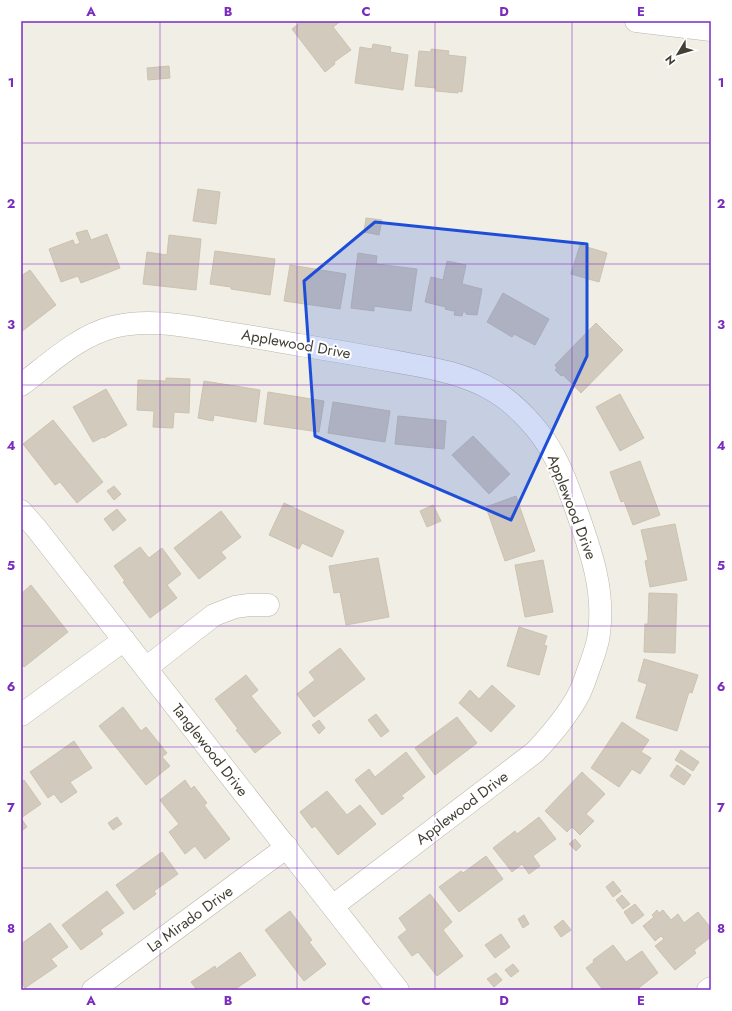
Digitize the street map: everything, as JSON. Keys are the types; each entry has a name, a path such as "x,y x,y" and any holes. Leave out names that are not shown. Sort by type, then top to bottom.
{"street":[{"path":"636,21 711,30"},
{"name":"Applewood Drive","path":"21,385 81,340 94,334 127,324 179,324 381,358 453,373 481,384 505,398 531,424 554,454 568,487 590,549 597,574 600,598 599,634 593,658 579,694 560,722 535,752 333,906"},
{"name":"Tanglewood Drive","path":"21,511 36,528 398,990"},
{"path":"146,668 214,615 235,607 268,605"},
{"path":"21,716 124,640"},
{"name":"La Mirado Drive","path":"93,990 287,847"}],"highlighted area":[{"path":"375,222 587,244 587,356 511,520 315,436 304,281"}],"building":[{"path":"302,21 341,21 333,27 351,50 334,62 335,64 325,72 292,29"},
{"path":"373,44 391,47 390,52 408,55 403,90 355,83 360,47 372,49"},
{"path":"431,49 449,51 448,55 466,57 462,92 436,91 436,88 415,86 419,51 431,52"},
{"path":"169,66 170,78 148,80 147,68"},
{"path":"198,189 220,192 216,224 193,221"},
{"path":"366,218 382,220 379,235 364,232"},
{"path":"87,230 91,240 107,234 120,268 81,283 78,276 61,282 49,249 73,240 75,245 80,243 76,233"},
{"path":"169,235 201,239 196,290 143,284 147,252 167,255"},
{"path":"580,245 607,253 599,282 571,274"},
{"path":"215,251 275,259 270,295 210,284"},
{"path":"358,253 377,256 376,264 417,269 411,311 374,306 374,311 351,308"},
{"path":"447,261 466,265 462,284 482,289 477,315 466,314 466,312 463,312 462,316 454,315 455,310 445,309 446,307 425,302 431,277 443,280"},
{"path":"290,265 346,274 340,309 284,301"},
{"path":"30,270 56,305 21,332 21,276"},
{"path":"503,293 549,319 535,345 514,334 512,337 487,322"},
{"path":"596,323 623,350 581,393 563,375 561,376 555,370 557,368 555,365"},
{"path":"166,378 190,379 189,413 174,412 173,428 153,427 154,411 137,410 138,380 166,381"},
{"path":"204,381 260,390 256,422 214,415 213,421 198,418"},
{"path":"106,389 127,425 104,438 103,437 93,442 73,407"},
{"path":"268,392 324,401 319,432 264,424"},
{"path":"620,394 644,438 620,451 596,407"},
{"path":"333,402 390,411 385,442 328,433"},
{"path":"398,416 446,421 444,449 395,444"},
{"path":"53,420 103,482 77,503 60,482 55,485 23,444"},
{"path":"473,436 510,474 489,494 452,455"},
{"path":"640,461 660,515 633,525 624,501 621,502 610,472"},
{"path":"114,486 121,494 114,500 107,491"},
{"path":"516,496 535,551 505,561 486,507"},
{"path":"284,503 344,531 332,557 302,543 299,549 269,535"},
{"path":"433,505 441,521 427,527 420,511"},
{"path":"117,509 126,520 113,531 104,519"},
{"path":"221,511 241,537 221,552 226,558 199,579 174,548"},
{"path":"675,524 687,580 650,587 645,561 648,560 641,530"},
{"path":"140,547 149,558 162,548 181,574 167,585 177,598 150,618 123,582 125,581 114,566"},
{"path":"378,558 389,617 346,625 340,592 334,593 329,566"},
{"path":"543,560 553,612 525,617 515,565"},
{"path":"31,585 68,632 24,667 21,663 21,594"},
{"path":"649,593 677,594 675,653 644,652 645,624 648,624"},
{"path":"519,627 547,636 544,645 547,646 539,675 507,666"},
{"path":"340,648 365,679 314,717 297,694 315,680 309,672"},
{"path":"644,659 698,675 692,693 689,692 677,731 636,718 647,684 638,681"},
{"path":"246,675 258,690 251,696 281,733 255,753 236,730 238,729 215,699"},
{"path":"492,685 515,706 491,732 459,703 470,690 479,699"},
{"path":"123,707 141,731 146,727 167,753 162,757 170,766 146,785 99,726"},
{"path":"376,714 389,731 381,737 368,720"},
{"path":"457,717 477,743 435,775 415,748"},
{"path":"319,720 325,728 319,734 312,725"},
{"path":"622,722 649,740 641,752 651,758 640,774 632,769 619,787 591,768"},
{"path":"74,741 92,768 70,782 77,792 61,803 54,794 48,798 30,772"},
{"path":"681,750 699,762 693,771 675,760"},
{"path":"406,752 425,777 401,796 404,798 382,815 355,780 369,769 375,777"},
{"path":"677,765 691,775 684,785 670,776"},
{"path":"582,772 605,794 586,814 594,821 580,835 572,827 567,832 545,811"},
{"path":"24,780 41,804 21,818 21,782"},
{"path":"185,780 191,789 194,786 207,803 204,805 230,839 205,859 195,846 185,854 169,832 179,824 160,800"},
{"path":"327,791 347,815 360,805 376,824 338,855 315,826 312,828 300,812"},
{"path":"117,817 122,824 113,830 108,823"},
{"path":"539,817 556,839 533,856 540,866 529,874 522,864 512,872 493,848 515,831 517,834"},
{"path":"21,818 27,827 21,831"},
{"path":"575,839 581,846 576,851 569,844"},
{"path":"162,852 178,874 154,891 156,894 134,910 116,885"},
{"path":"486,856 503,879 459,912 439,887 461,871 463,873"},
{"path":"613,881 621,891 613,897 606,887"},
{"path":"107,891 124,913 100,930 103,934 81,950 62,925"},
{"path":"430,894 452,922 443,930 463,956 437,976 418,952 412,956 398,937 407,930 399,918"},
{"path":"622,895 630,904 623,909 616,900"},
{"path":"635,904 644,915 632,924 624,912"},
{"path":"657,910 659,913 663,910 671,920 678,914 684,923 698,912 711,928 711,937 694,950 696,953 675,970 655,946 664,939 661,936 655,941 643,926 654,917 652,915"},
{"path":"290,911 312,940 309,942 326,964 304,981 265,930"},
{"path":"524,915 529,924 523,928 518,919"},
{"path":"563,920 571,930 561,937 554,927"},
{"path":"50,923 68,947 51,959 57,966 25,988 21,982 21,944"},
{"path":"501,934 510,947 495,958 485,945"},
{"path":"613,945 626,962 642,951 658,973 636,990 603,990 586,968 594,962 593,960"},
{"path":"240,952 256,975 234,990 197,990 191,982 215,966 216,969"},
{"path":"513,964 519,971 511,977 505,970"},
{"path":"496,973 502,980 494,987 487,979"}]}
